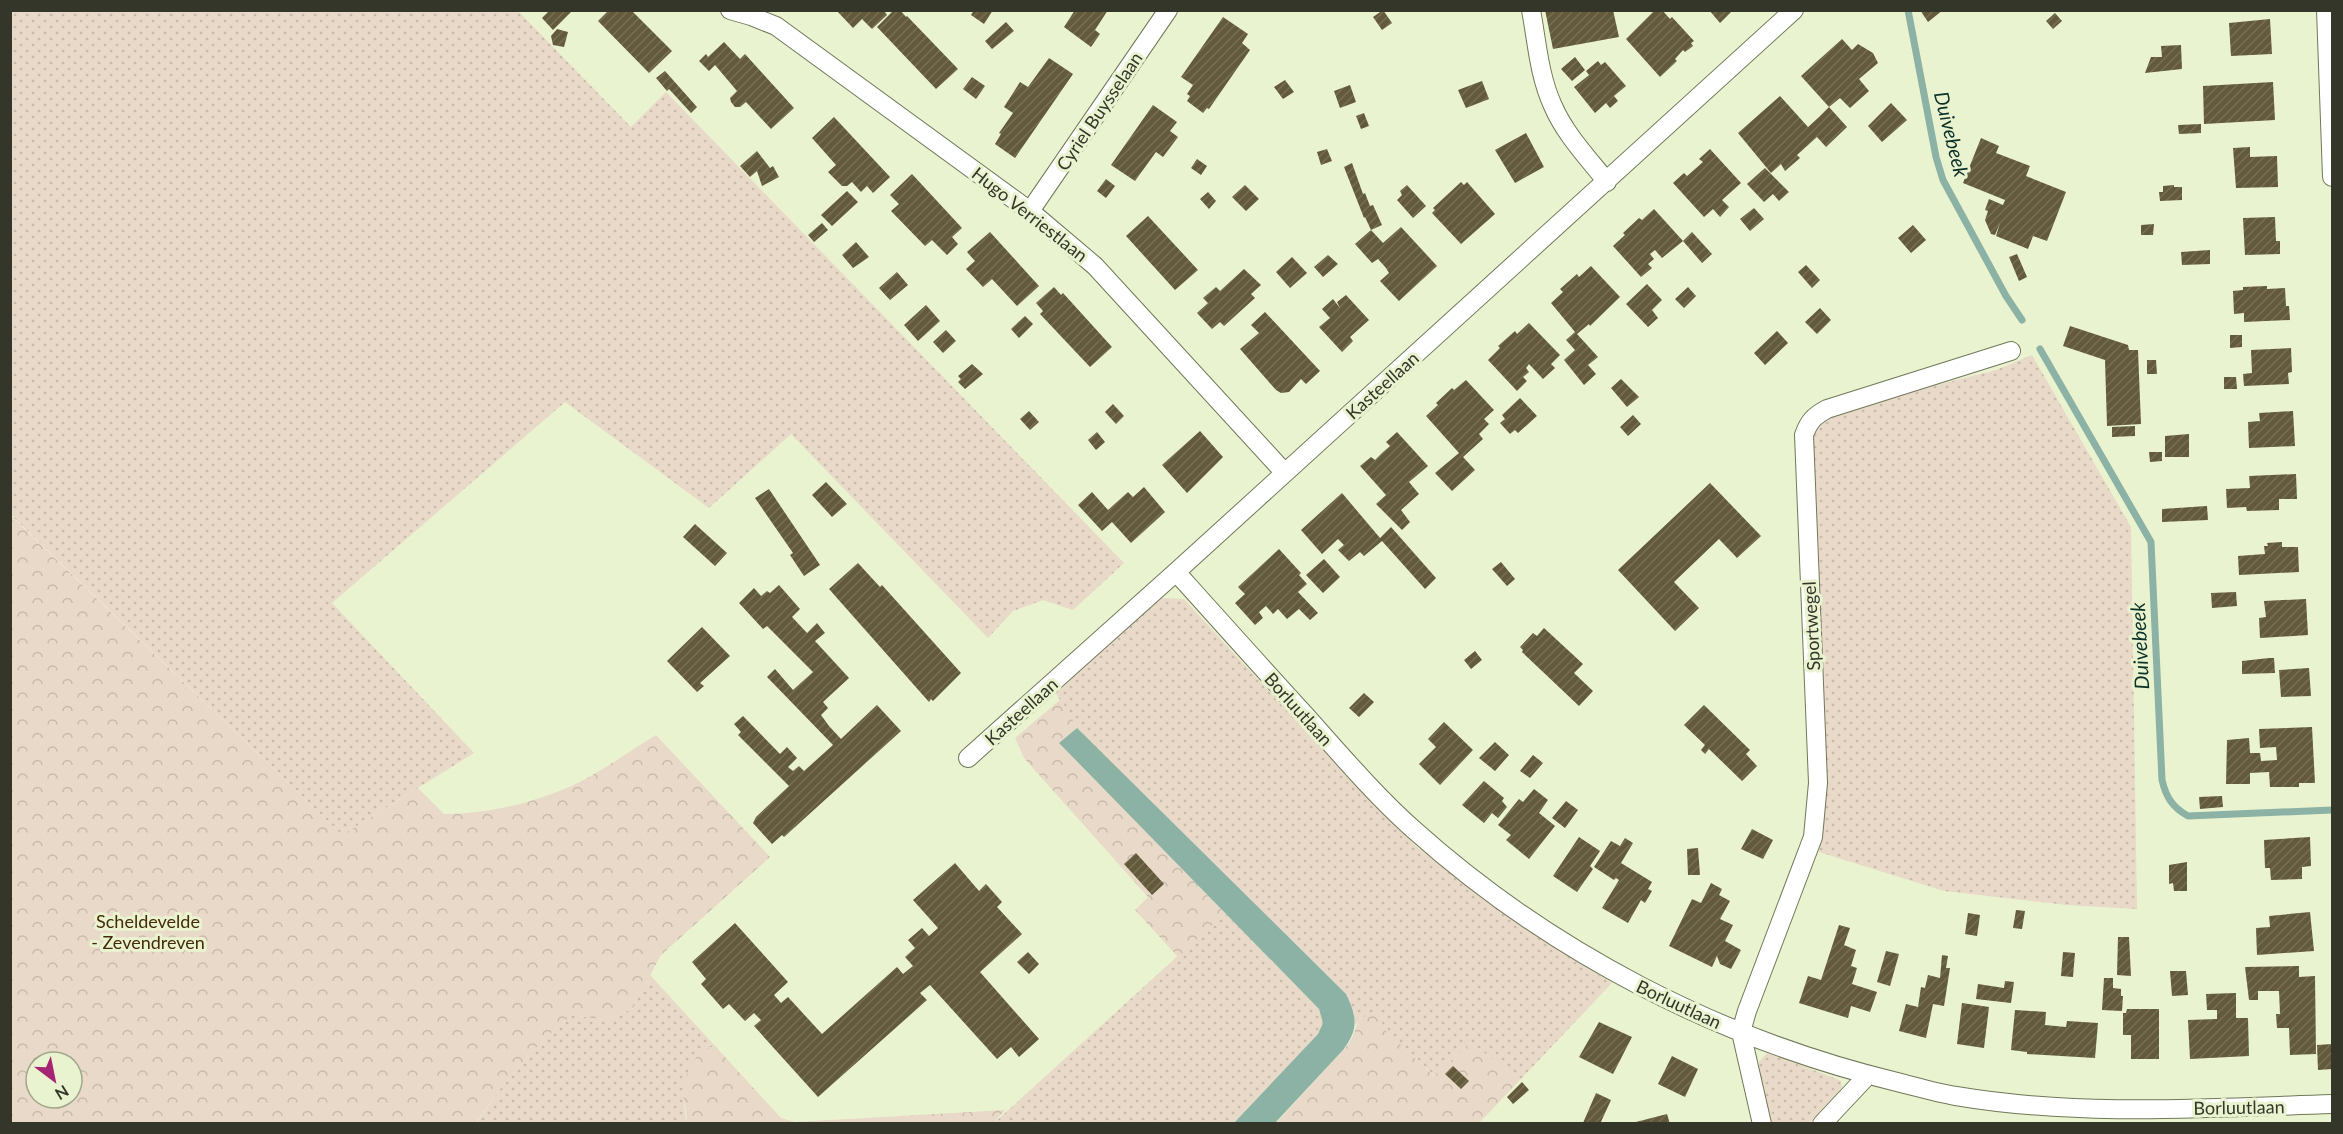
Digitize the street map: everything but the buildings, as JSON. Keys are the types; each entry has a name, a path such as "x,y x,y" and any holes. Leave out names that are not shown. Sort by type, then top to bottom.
{"street":[{"name":"Hugo Verriestlaan","path":"730,10 776,26 1030,211 1095,266 1286,472"},
{"name":"Cyriel Buysselaan","path":"1030,211 1168,10"},
{"path":"1532,10 1542,71 1552,106 1565,129 1607,182"},
{"name":"Kasteellaan","path":"968,758 1607,182 1794,10"},
{"path":"2326,10 2332,177"},
{"name":"Sportwegel","path":"1742,1032 1747,1011 1813,837 1817,813 1818,783 1803,451 1804,435 1808,423 1815,415 1827,409 2011,351"},
{"name":"Borluutlaan","path":"1176,572 1355,771 1413,829 1482,885 1562,942 1643,988 1742,1032 1868,1075 1956,1096 2071,1116 2332,1104"},
{"path":"1742,1032 1762,1124"},
{"path":"1822,1124 1868,1075"}],"green space":[{"path":"10,11 518,11 631,127 666,92 1124,563 1073,610 1043,600 1013,611 988,638 791,434 709,508 565,402 332,603 474,753 342,835 11,515"},
{"path":"2032,355 2131,527 2137,909 2067,905 1944,891 1819,852 1824,812 1812,440 1815,427 1842,409 1996,370"},
{"name":"Scheldevelde - Zevendreven","path":"10,515 342,835 418,788 444,814 492,810 539,798 591,776 656,735 770,857 661,955 632,1009 606,1020 572,1015 542,1041 500,1089 476,1123 11,1123"},
{"path":"1160,598 1184,599 1367,798 1416,846 1495,907 1612,983 1520,1080 1471,1043 1435,1076 1382,1028 1362,1017 1355,1025 1354,1012 1077,728 1055,692"},
{"path":"1061,699 1077,728 1059,743 1225,913 1178,957 1135,910 1148,897 1024,758 1015,738"},
{"path":"1225,913 1319,1009 1323,1023 1318,1034 1234,1123 993,1124"},
{"path":"650,975 716,1047 704,1048 683,1091 686,1123 476,1124 500,1089 542,1041 572,1015 606,1020 632,1009"},
{"path":"1373,1013 1382,1019 1383,1028 1434,1076 1471,1043 1520,1080 1479,1123 1275,1124 1347,1046 1358,1022"},
{"path":"716,1047 781,1118 795,1122 1005,1110 993,1124 686,1123 683,1090 687,1073 704,1048"},
{"path":"1767,1053 1841,1081 1842,1088 1809,1123 1770,1123 1759,1070 1759,1062"}],"shaded area":[{"path":"1077,728 1346,994 1355,1023 1352,1036 1343,1050 1275,1123 1234,1123 1318,1034 1323,1023 1319,1009 1059,743"}],"waterway":[{"name":"Duivebeek","path":"1908,10 1936,157 1943,180 2006,296 2022,320"},
{"name":"Duivebeek","path":"2040,349 2151,542 2162,780 2170,801 2188,816 2332,810"}]}
